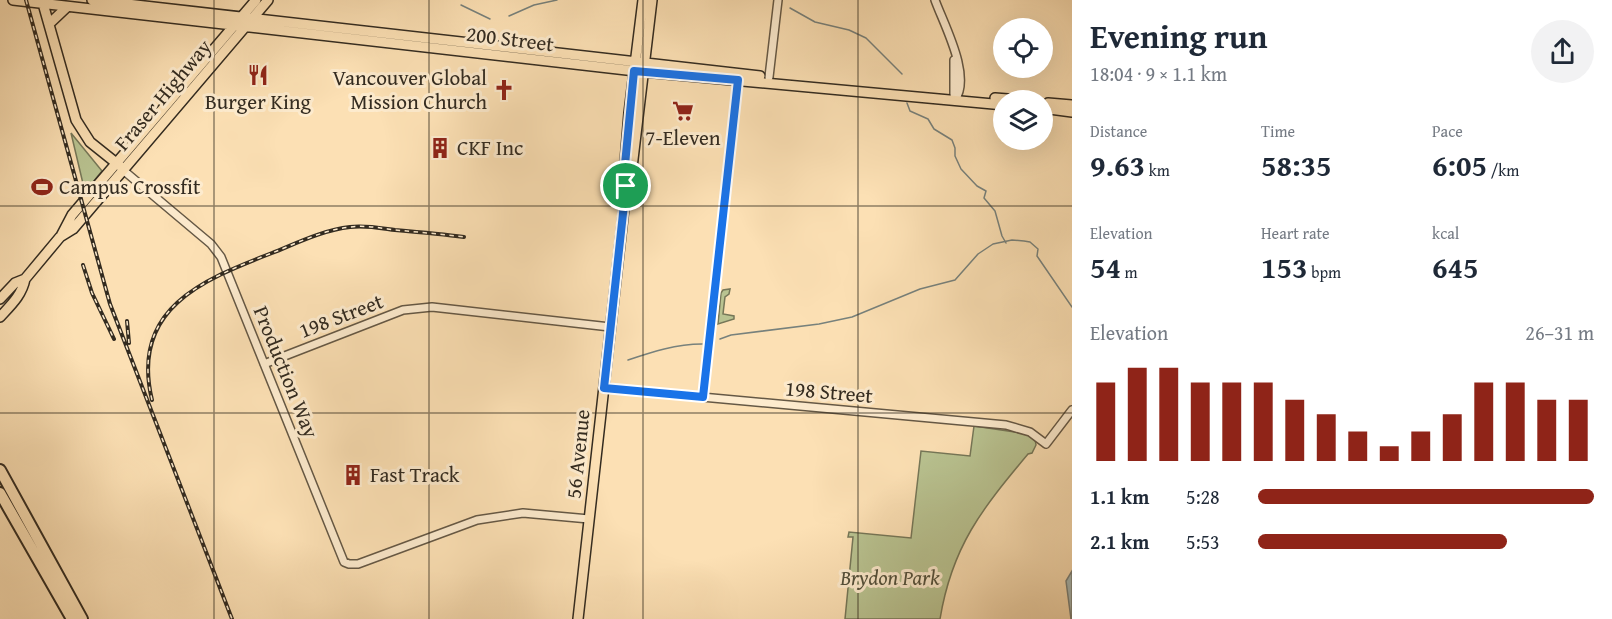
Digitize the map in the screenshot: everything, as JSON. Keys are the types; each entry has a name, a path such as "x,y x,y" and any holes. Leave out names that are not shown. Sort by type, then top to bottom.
{"highway":[{"path":"0,470 82,619"},
{"path":"2,499 72,619"}],"main road":[{"name":"200 Street","path":"13,0 67,7 134,6 234,26"},
{"name":"200 Street","path":"92,0 243,22 640,67 769,76 956,96 993,103"},
{"name":"56 Avenue","path":"626,186 631,176 636,135 643,0"},
{"name":"56 Avenue","path":"578,619 626,186 624,175 628,127 651,0"},
{"path":"251,19 263,1"},
{"path":"263,1 272,21"},
{"name":"Fraser Highway","path":"0,317 19,295 25,279 60,237 66,224 107,175 120,167 263,1"},
{"name":"Production Way","path":"42,2 76,120 84,134 120,167"},
{"path":"49,24 67,7"},
{"name":"200 Street","path":"243,22 251,19 272,21 738,80 993,98"},
{"name":"Fraser Highway","path":"60,237 73,229 234,26 243,22"},
{"path":"1053,103 1072,105"},
{"path":"1053,109 1072,112"},
{"path":"628,127 636,135"},
{"path":"105,155 107,175"},
{"name":"Fraser Highway","path":"0,299 15,283 25,279"}],"street":[{"path":"769,76 778,0"},
{"path":"935,0 961,75 956,96"},
{"path":"703,397 738,80"},
{"name":"Production Way","path":"120,167 216,250 224,264 340,557 348,564 358,564 477,520 494,516 523,513 589,519"},
{"name":"198 Street","path":"264,364 395,312 414,307 432,307 610,327"},
{"name":"198 Street","path":"604,388 1006,424 1030,432 1046,444 1072,410"}],"green space":[{"path":"71,133 102,171 85,192"},
{"path":"730,289 729,294 725,297 723,314 734,316 734,319 718,324 721,293 723,290"},
{"name":"Brydon Park","path":"974,426 1028,434 1035,439 1036,445 1032,453 1028,454 983,511 971,530 952,570 940,619 845,619 853,537 848,537 849,532 911,538 921,451 970,456"}],"shaded area":[{"path":"1072,571 1072,619 1071,619 1066,581"}],"waterway":[{"path":"509,16 534,5 557,0"},
{"path":"461,5 490,19"},
{"path":"790,8 815,22 849,30 866,38 902,74"},
{"path":"907,103 910,111 928,119 934,129 952,140 955,156 961,169 977,186 986,191 984,198 995,211 1006,243"},
{"path":"720,339 731,335 819,324 852,317 920,289 955,280 978,254 993,244 1012,240 1030,242 1038,249 1037,256 1072,307"},
{"path":"628,360 673,347 702,344"}],"railway":[{"path":"26,0 110,304 232,619"},
{"path":"152,400 148,369 152,342 162,321 178,302 197,287 246,263 310,237 350,227 361,226 464,237"},
{"path":"83,265 92,293 114,339"},
{"path":"127,321 129,343"}],"place":[{"name":"Burger King","path":"258,75"},
{"name":"Vancouver Global Mission Church","path":"504,90"},
{"name":"7-Eleven","path":"683,111"},
{"name":"CKF Inc","path":"440,148"},
{"name":"Campus Crossfit","path":"42,187"},
{"name":"Fast Track","path":"353,475"}],"route":[{"path":"634,71 738,80 703,397 604,388 626,186 624,175 634,71"}]}
